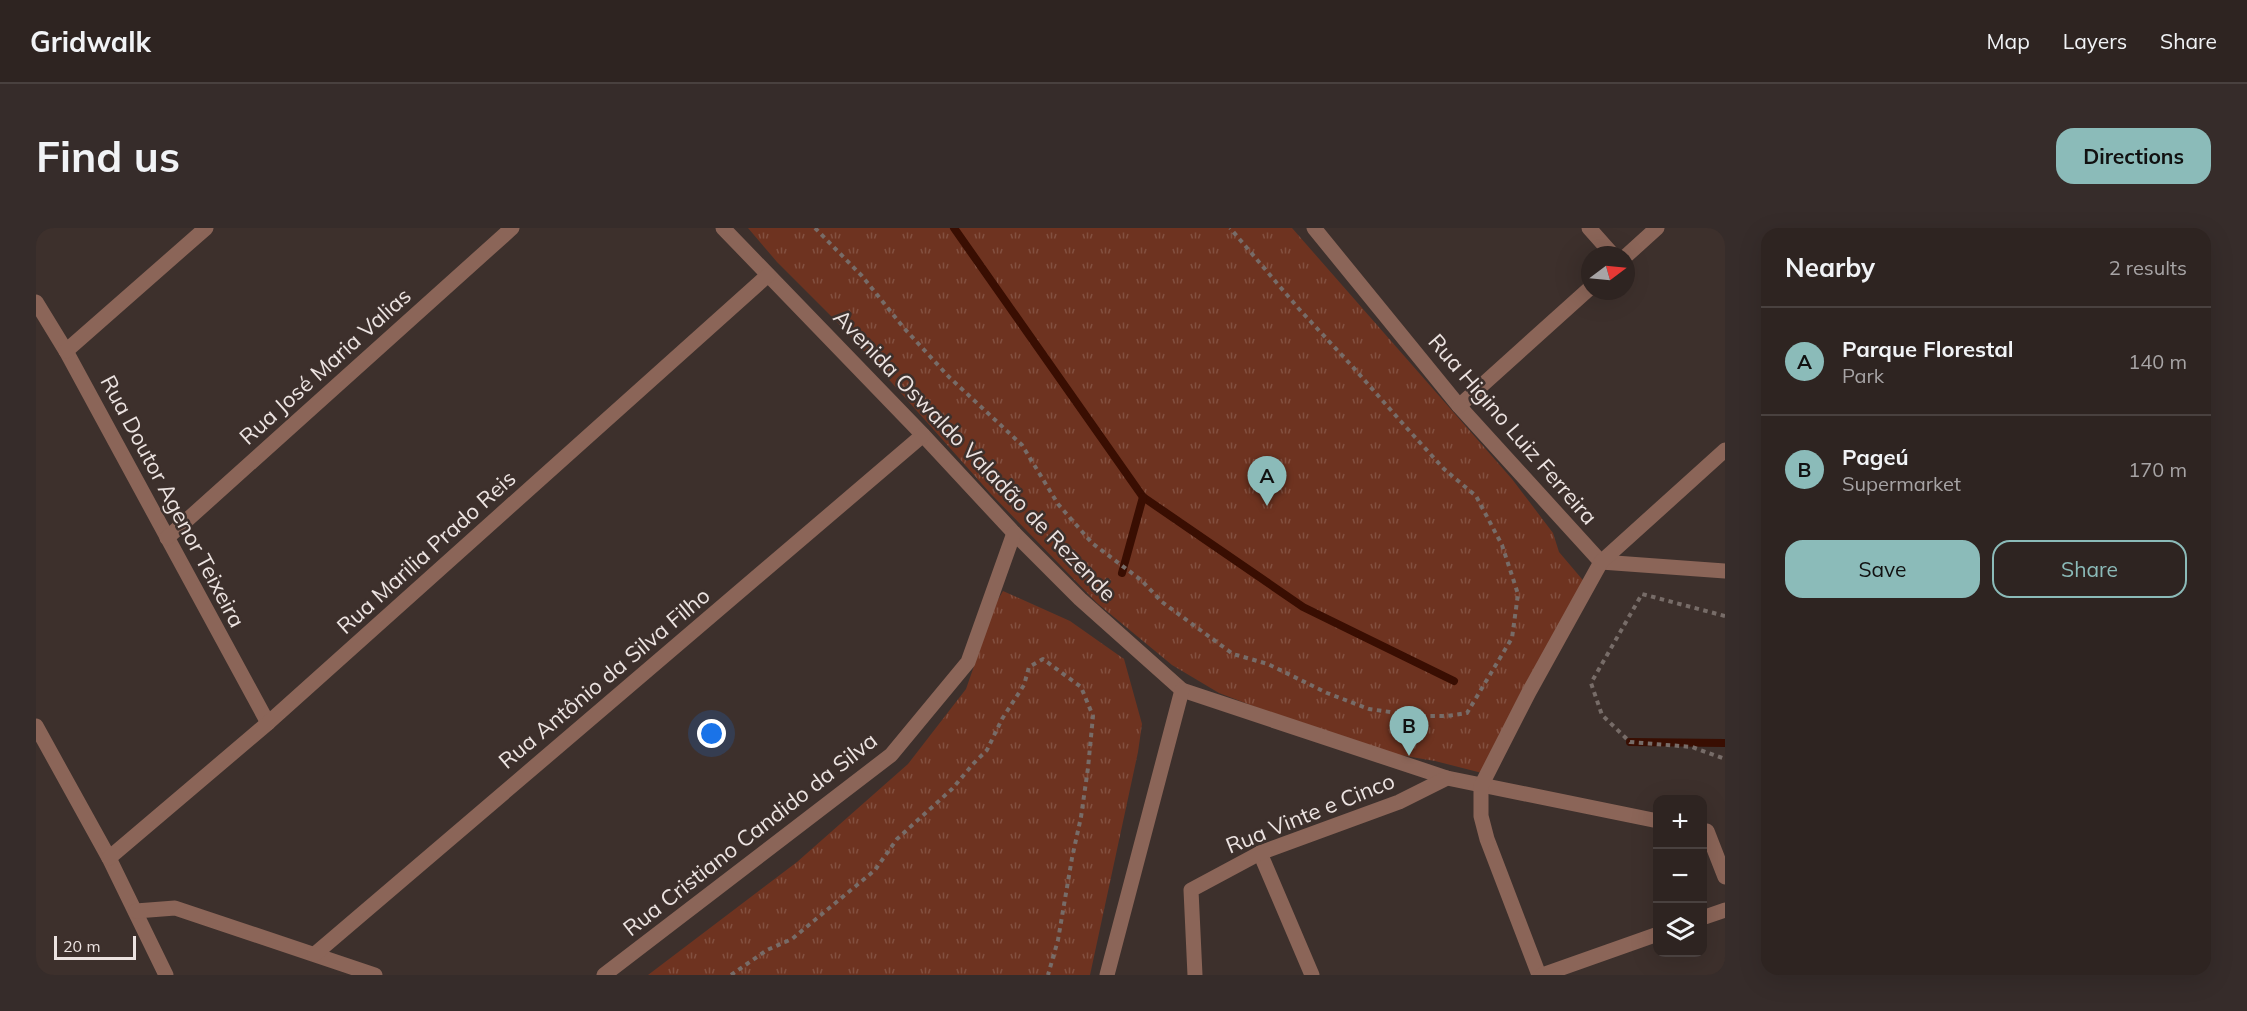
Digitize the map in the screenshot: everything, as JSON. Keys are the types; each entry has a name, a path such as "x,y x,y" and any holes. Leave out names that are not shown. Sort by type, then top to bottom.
{"street":[{"path":"66,351 206,228"},
{"name":"Rua José Maria Valias","path":"167,538 512,228"},
{"name":"Avenida Oswaldo Valadão de Rezende","path":"723,228 923,435 1014,533 1080,599 1182,690 1447,778 1653,820"},
{"name":"Rua Higino Luiz Ferreira","path":"1314,228 1459,406 1601,562"},
{"path":"1588,228 1605,246"},
{"path":"1635,247 1657,228"},
{"name":"Rua Marilia Prado Reis","path":"109,858 268,723 768,275"},
{"path":"1459,406 1581,296"},
{"name":"Rua Doutor Agenor Teixeira","path":"36,302 66,351 268,723"},
{"name":"Rua Antônio da Silva Filho","path":"315,954 923,435"},
{"path":"1653,936 1541,975 1487,839 1481,816 1481,786 1529,692 1601,562 1725,450"},
{"name":"Rua Cristiano Candido da Silva","path":"604,975 891,755 968,662 1014,533"},
{"path":"1601,562 1725,571"},
{"path":"1107,975 1182,690"},
{"path":"36,726 109,858 166,975"},
{"name":"Rua Vinte e Cinco","path":"1195,975 1191,890 1260,853 1399,802 1447,778"},
{"path":"1707,832 1725,837"},
{"path":"1707,836 1725,877"},
{"path":"1260,853 1312,975"},
{"path":"136,911 175,908 375,975"},
{"path":"1707,916 1725,910"}],"path":[{"path":"815,228 862,276 903,327 949,377 1022,445 1058,504 1092,543 1141,580 1162,602 1233,654 1268,664 1327,693 1369,709 1418,716 1467,714 1512,638 1518,594 1502,545 1476,496 1444,469 1404,426 1230,228"},
{"path":"1725,616 1642,594 1591,683 1602,715 1630,742 1692,747 1725,759"},
{"path":"731,975 767,950 792,939 875,870 897,839 952,789 987,750 1002,719 1024,685 1029,667 1043,659 1081,687 1092,716 1081,817 1058,940 1048,975"}],"green space":[{"path":"748,228 1292,228 1512,479 1553,533 1559,552 1587,585 1482,773 1435,761 1346,746 1219,693 1172,665 1097,603 990,493 843,328 777,262"},
{"path":"1003,591 1070,621 1124,659 1142,724 1090,975 648,975 797,862 908,764 966,689 996,603"}],"waterway":[{"path":"954,228 1143,497 1303,607 1454,681"},
{"path":"1122,573 1143,497"},
{"path":"1630,742 1725,743"}],"place":[{"name":"Parque Florestal","path":"1267,506"},
{"name":"Pageú","path":"1409,756"}]}
